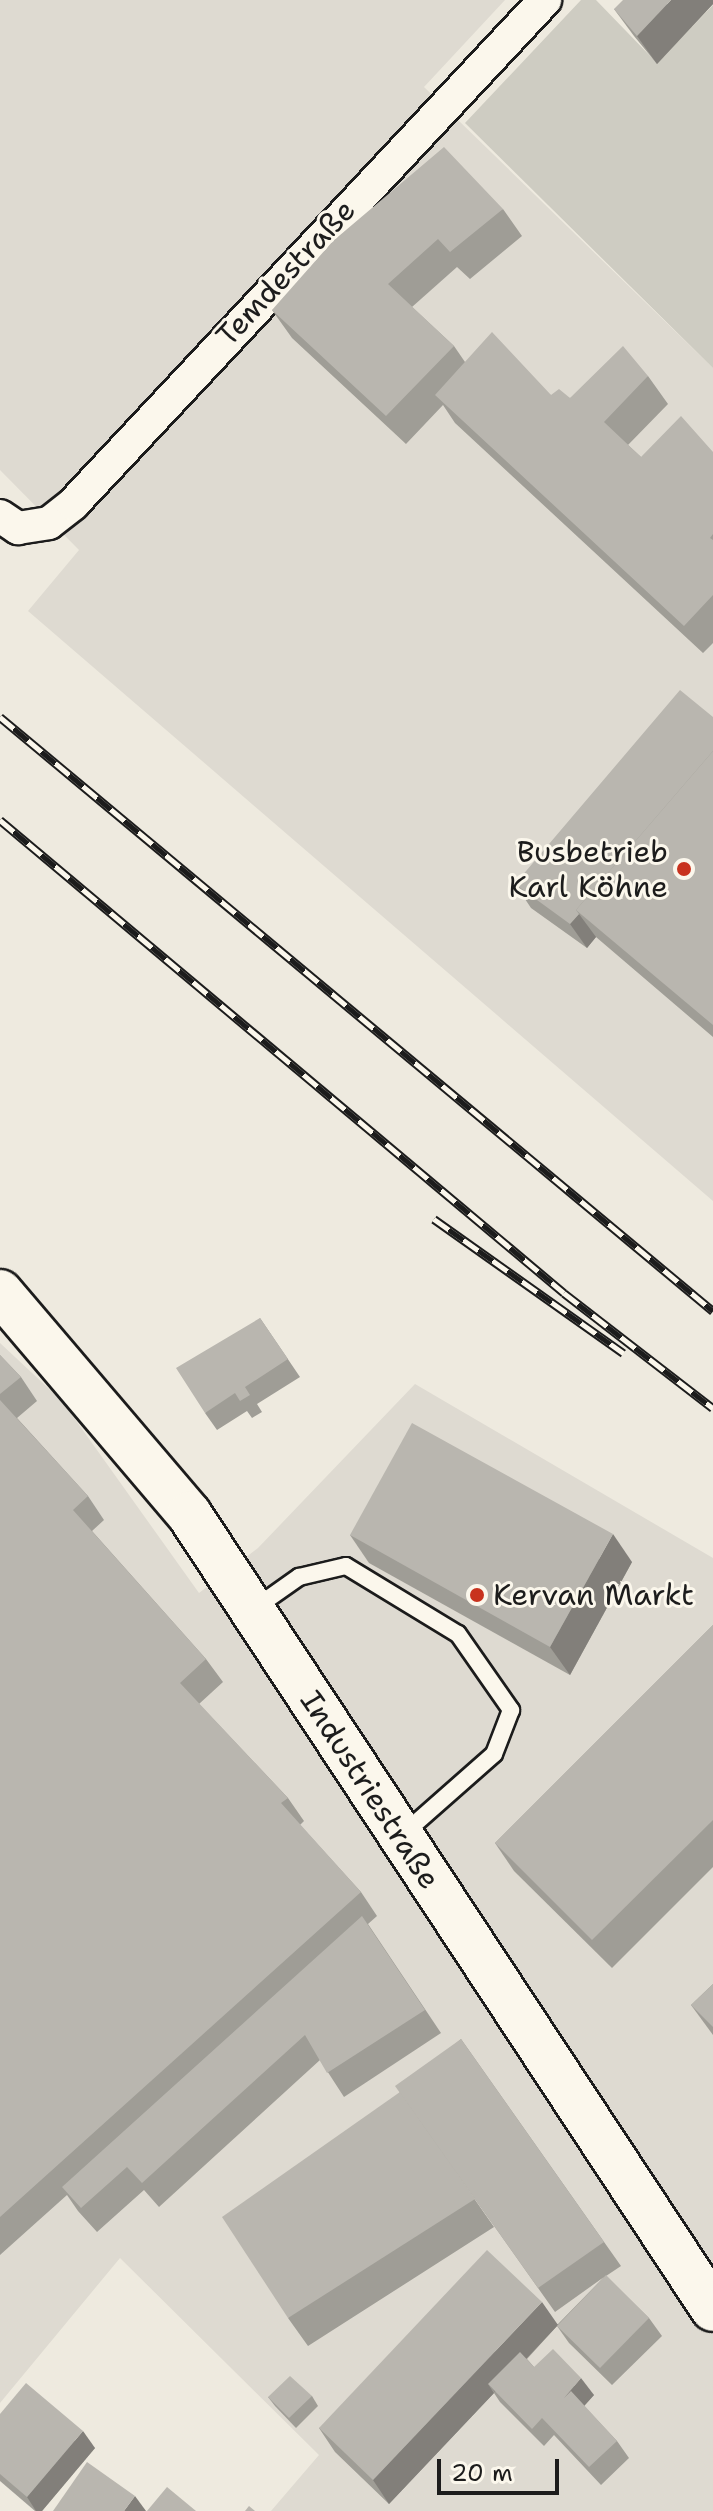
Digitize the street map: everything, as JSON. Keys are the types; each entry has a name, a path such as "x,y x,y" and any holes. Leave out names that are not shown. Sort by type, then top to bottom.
{"street":[{"name":"Temdestraße","path":"9,522 49,523 73,504 545,0"},
{"name":"Industriestraße","path":"0,1292 189,1514 250,1611 713,2309"}],"lane":[{"path":"250,1611 299,1577 346,1566 458,1634 511,1710 494,1754 400,1837"}],"shaded area":[{"path":"0,0 505,0 424,87 713,368 713,1201 28,611 79,550 0,470"},
{"path":"581,0 596,0 657,63 713,5 713,368 465,123"},
{"path":"0,1343 62,1401 199,1593 258,1548 415,1384 713,1558 713,2511 271,2511 319,2455 120,2258 0,2403"}],"building":[{"path":"623,0 671,0 637,36 614,9"},
{"path":"444,147 503,209 450,252 438,239 388,284 454,346 386,416 272,310 333,241"},
{"path":"492,332 551,395 559,389 570,398 623,346 648,376 604,422 641,457 681,416 713,452 713,534 710,538 713,540 713,595 684,626 435,395"},
{"path":"680,690 713,717 713,751 576,910 579,914 570,924 515,884"},
{"name":"Busbetrieb Karl Köhne","path":"713,751 713,1025 576,910"},
{"path":"260,1318 288,1359 245,1387 250,1395 240,1401 235,1393 205,1413 176,1368"},
{"path":"0,1355 21,1377 0,1394"},
{"path":"0,1400 88,1496 73,1510 206,1659 180,1683 288,1798 281,1803 361,1892 0,2217"},
{"path":"412,1423 613,1534 550,1647 350,1535"},
{"path":"713,1625 713,1820 592,1940 495,1843"},
{"path":"362,1916 425,2010 327,2073 305,2035 142,2183 127,2167 81,2208 62,2187"},
{"path":"713,1984 713,2027 691,2005"},
{"path":"461,2039 604,2242 538,2288 395,2086"},
{"path":"400,2092 475,2199 288,2318 222,2217"},
{"path":"487,2250 542,2302 373,2480 319,2428"},
{"path":"606,2275 649,2318 600,2368 557,2326"},
{"path":"553,2349 581,2378 564,2398 571,2391 617,2441 589,2467 542,2418 532,2429 488,2384 520,2352 534,2367"},
{"path":"290,2376 312,2396 289,2418 268,2397"},
{"path":"26,2383 83,2431 27,2497 0,2474 0,2414"},
{"path":"87,2462 135,2496 124,2511 53,2511"},
{"path":"167,2487 196,2511 147,2511"}],"railway":[{"path":"0,717 713,1311"},
{"path":"0,820 564,1293 713,1408"},
{"path":"434,1219 623,1353"}],"place":[{"name":"Busbetrieb Karl Köhne","path":"684,869"},
{"name":"Kervan Markt","path":"477,1595"}]}
